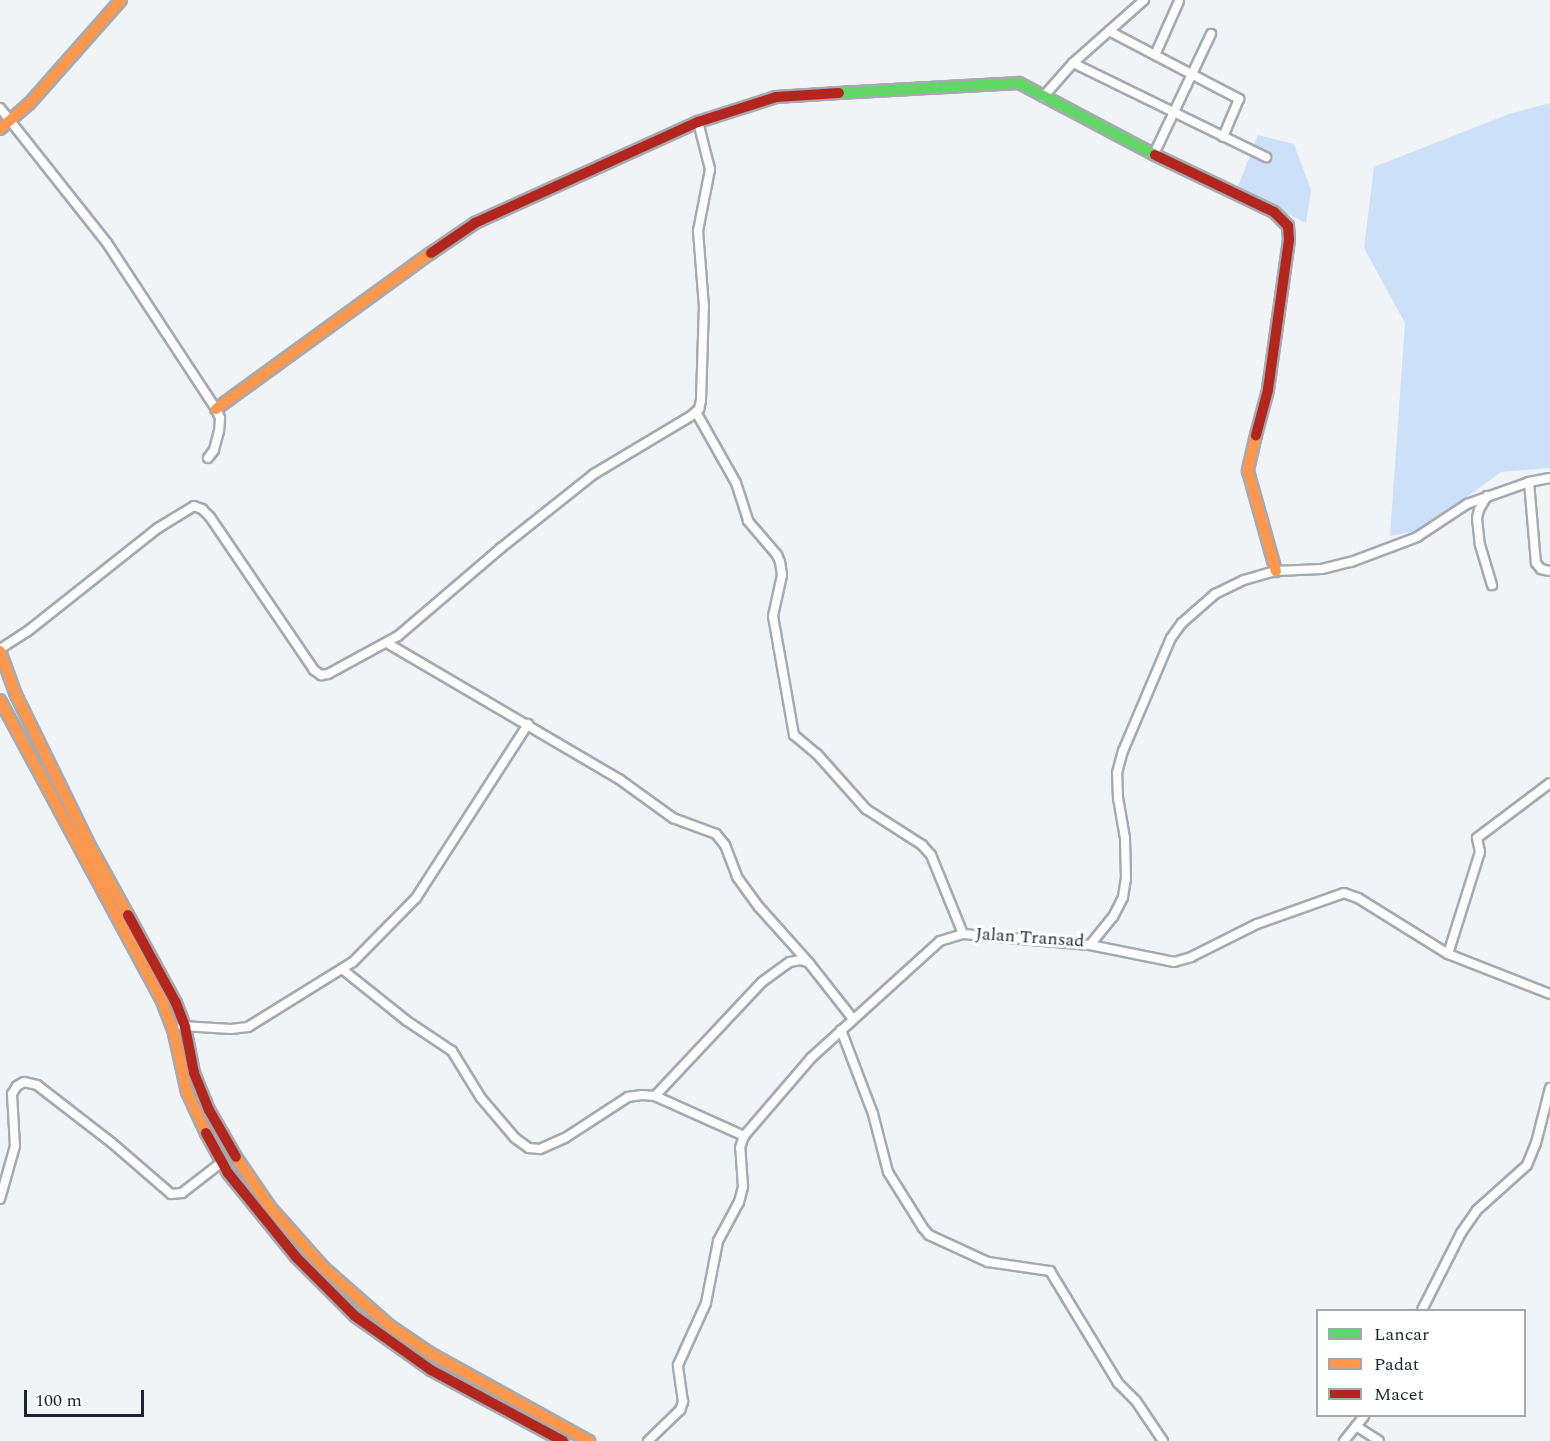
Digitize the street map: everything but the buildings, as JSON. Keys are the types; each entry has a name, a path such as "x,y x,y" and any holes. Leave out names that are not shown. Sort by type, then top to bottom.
{"street":[{"path":"0,129 29,104 121,0"},
{"path":"1043,96 1073,63 1144,0"},
{"path":"1155,55 1179,2"},
{"path":"1110,32 1240,100 1223,137"},
{"path":"1154,154 1194,75 1211,34"},
{"path":"1073,63 1266,157"},
{"path":"216,409 384,285 475,223 698,122 776,98 1012,82 1024,84 1154,154 1274,212 1288,226 1289,240 1268,390 1248,471 1276,571"},
{"path":"0,108 107,243 216,409 220,418 219,431 214,450 208,458"},
{"path":"589,1441 430,1353 390,1326 323,1267 270,1207 227,1143 201,1093 185,1027 176,1003 91,848 16,695 0,650 28,632 158,528 194,506 202,509 210,517 314,670 321,675 328,674 387,643 594,474 696,412 701,400 704,307 698,231 710,169 698,122"},
{"path":"696,412 736,483 748,521 777,555 780,562 782,575 772,616 794,735 817,754 866,809 922,845 931,855 963,934"},
{"name":"Jalan Transad","path":"744,1136 811,1058 940,941 963,934 1090,945 1113,917 1123,897 1125,838 1118,798 1117,773 1123,751 1171,638 1182,623 1215,594 1244,580 1276,571 1322,569 1351,562 1417,537 1467,504 1529,482 1550,478"},
{"path":"1529,482 1536,563 1541,569 1550,572"},
{"path":"1487,496 1477,518 1480,545 1492,585"},
{"path":"387,643 619,779 673,818 716,834 725,846 737,877 759,907 809,963 853,1019"},
{"path":"0,700 162,1001 172,1025 187,1092 199,1122 222,1162 296,1257 355,1316 431,1370 562,1441"},
{"path":"172,1025 231,1029 248,1027 342,969 375,941 416,898 528,724"},
{"path":"1448,954 1480,852 1477,838 1550,783"},
{"path":"1090,945 1174,962 1191,957 1257,924 1344,893 1358,898 1448,954 1550,994"},
{"path":"655,1096 762,982 790,962 800,960 809,963"},
{"path":"342,969 407,1021 452,1051 481,1098 515,1138 529,1148 540,1149 565,1138 628,1097 655,1096 744,1136 740,1148 743,1187 739,1203 718,1241 706,1303 678,1365 683,1402 680,1410 648,1441"},
{"path":"841,1030 873,1114 888,1172 923,1228 929,1235 988,1262 1050,1271 1118,1383 1136,1401 1163,1441"},
{"path":"0,1199 15,1146 12,1094 17,1086 24,1082 37,1085 112,1143 171,1194 182,1193 222,1162"},
{"path":"1423,1309 1461,1233 1477,1210 1527,1165 1536,1143 1550,1088"},
{"path":"1344,1441 1363,1417"},
{"path":"1356,1426 1379,1441"}],"shaded area":[{"path":"1550,103 1550,468 1501,472 1422,530 1390,536 1405,323 1364,248 1374,167 1509,114"},
{"path":"1258,135 1294,144 1311,190 1306,223 1237,189"}],"traffic: fast":[{"path":"839,93 1019,83 1155,155"}],"traffic: slow":[{"path":"0,129 29,104 121,0"},
{"path":"216,409 431,253"},
{"path":"1256,435 1248,471 1276,571"},
{"path":"0,651 16,695 91,848 128,915"},
{"path":"0,700 162,1001 173,1029 187,1092 206,1133"},
{"path":"236,1157 270,1207 323,1267 390,1326 430,1353 589,1441"}],"traffic: jam":[{"path":"431,253 475,223 698,122 776,97 839,93"},
{"path":"1155,155 1274,212 1288,226 1289,240 1268,390 1256,435"},
{"path":"128,915 176,1003 185,1027 194,1073 209,1110 236,1157"},
{"path":"206,1133 228,1173 296,1257 355,1316 431,1370 563,1441"}]}
